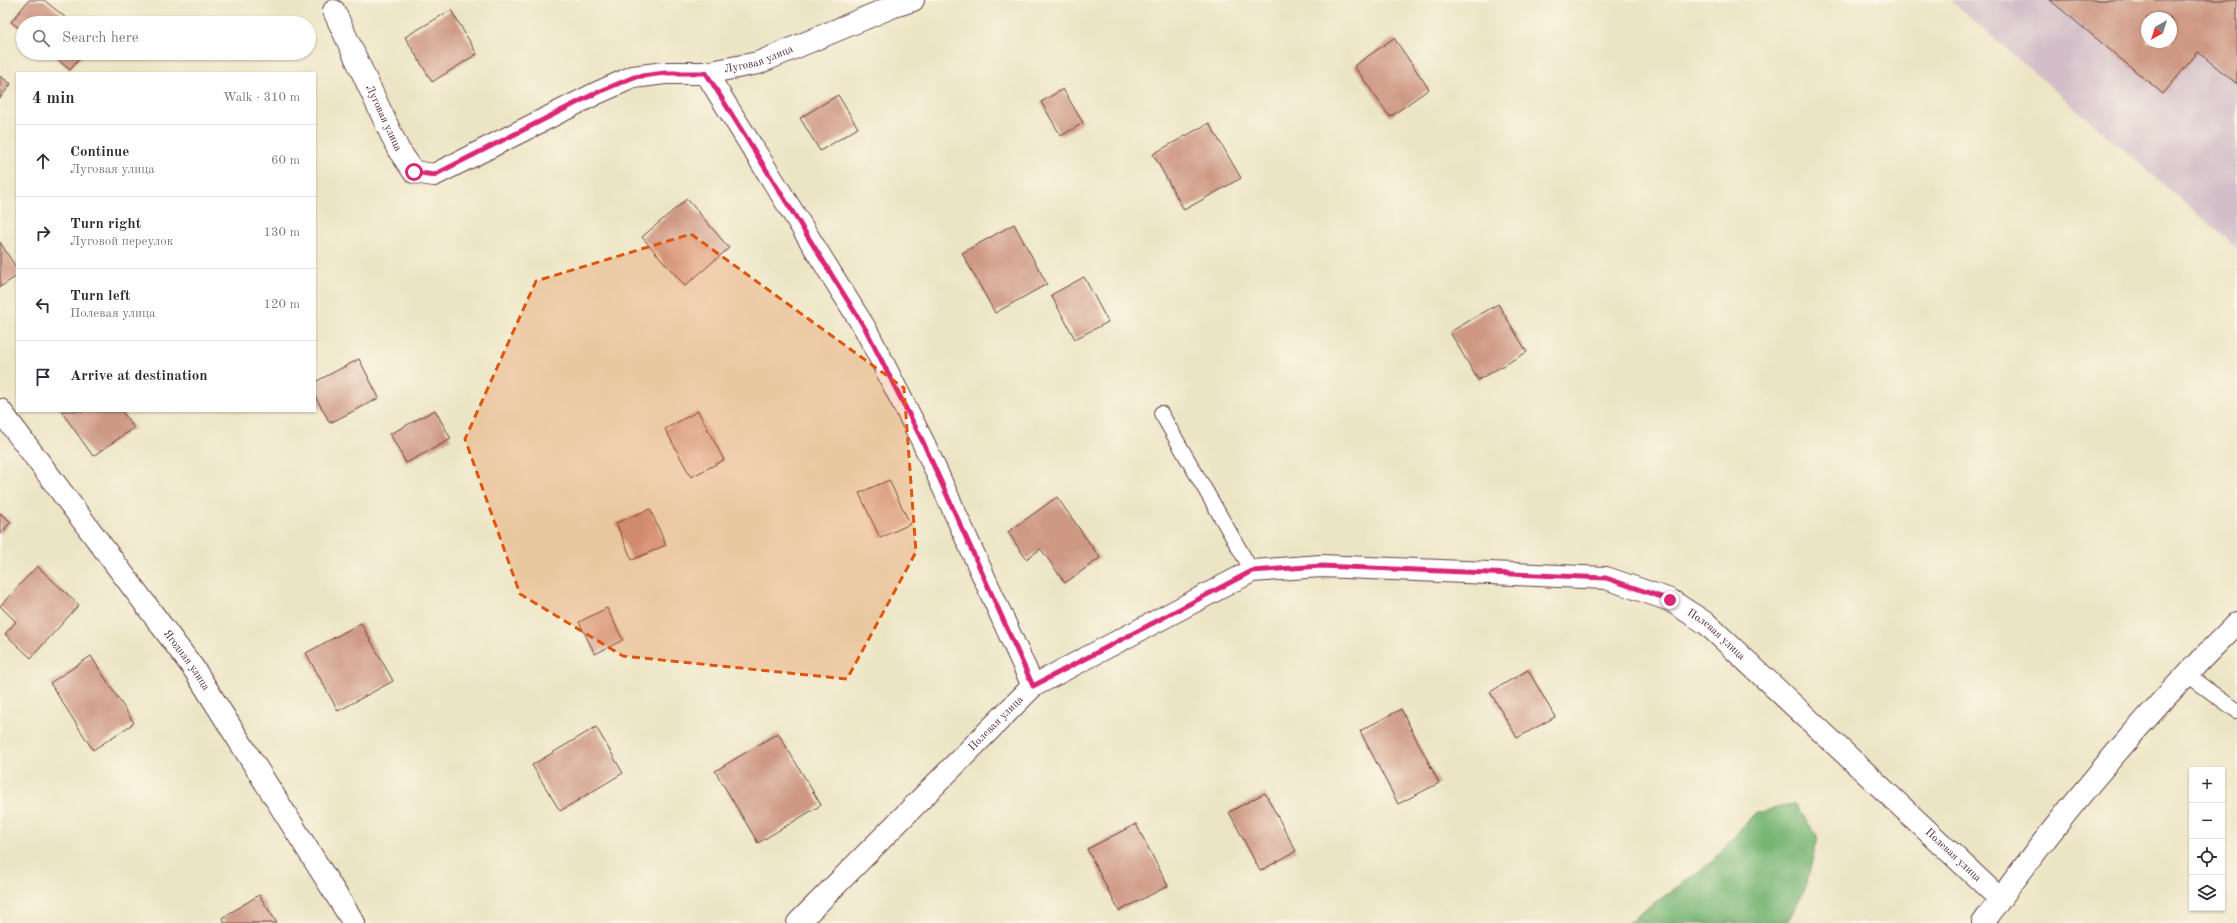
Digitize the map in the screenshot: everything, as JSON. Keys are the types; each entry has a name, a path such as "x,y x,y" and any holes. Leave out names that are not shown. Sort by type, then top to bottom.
{"street":[{"name":"Луговая улица","path":"334,11 398,149 414,172 434,175 596,93 634,77 665,73 706,73 758,63 894,6 913,0"},
{"path":"706,73 866,330 923,442 1033,686"},
{"name":"Ягодная улица","path":"0,410 194,669 354,923"},
{"name":"Полевая улица","path":"803,921 1033,686 1252,571 1321,566 1606,578 1670,600 1707,624 2000,899"},
{"path":"1983,923 2104,765 2186,674 2237,623"}],"lane":[{"path":"1161,413 1252,571"},
{"path":"2186,674 2237,711"}],"highlighted area":[{"path":"691,234 904,388 916,552 847,679 623,656 520,594 465,439 536,281"}],"shaded area":[{"path":"1950,0 2237,0 2237,248"}],"green space":[{"path":"1794,803 1818,837 1806,885 1787,923 1627,923 1713,861 1754,814"}],"building":[{"path":"29,0 44,0 63,16 16,16 16,26 11,22"},
{"path":"2050,0 2237,0 2237,84 2198,52 2163,94"},
{"path":"451,10 477,54 432,82 405,37"},
{"path":"1394,38 1429,89 1390,117 1354,66"},
{"path":"58,60 78,60 70,70"},
{"path":"0,76 11,84 0,98"},
{"path":"1063,89 1083,123 1061,136 1041,102"},
{"path":"838,95 858,128 820,151 800,118"},
{"path":"1209,123 1241,178 1184,210 1153,154"},
{"path":"687,199 729,248 685,286 642,237"},
{"path":"1014,224 1047,284 995,313 962,253"},
{"path":"0,242 16,267 16,277 0,287"},
{"path":"1084,277 1108,322 1075,339 1051,295"},
{"path":"1498,304 1527,352 1478,380 1450,332"},
{"path":"359,359 379,398 330,423 316,398 316,381"},
{"path":"435,410 451,439 406,463 390,434"},
{"path":"698,411 724,460 691,477 665,429"},
{"path":"62,412 123,412 134,428 93,456"},
{"path":"889,480 910,524 880,538 859,493"},
{"path":"1057,497 1100,558 1065,583 1041,549 1026,559 1008,532"},
{"path":"650,509 666,545 632,560 616,523"},
{"path":"0,513 11,522 0,534"},
{"path":"37,566 79,605 31,658 5,634 16,622 0,606"},
{"path":"607,608 623,640 595,654 579,622"},
{"path":"361,623 393,681 338,711 306,653"},
{"path":"91,656 134,723 93,750 50,683"},
{"path":"1528,670 1555,717 1517,738 1490,692"},
{"path":"1401,709 1439,783 1398,804 1360,731"},
{"path":"596,727 623,773 560,811 532,765"},
{"path":"778,733 821,805 758,843 715,771"},
{"path":"1265,793 1296,851 1260,871 1229,812"},
{"path":"1136,824 1168,886 1119,911 1087,849"},
{"path":"259,895 277,923 225,923 222,918"}],"route":[{"path":"414,172 434,175 596,93 634,77 665,73 706,73 866,330 923,442 1033,686 1252,571 1321,566 1606,578 1670,600"}]}
